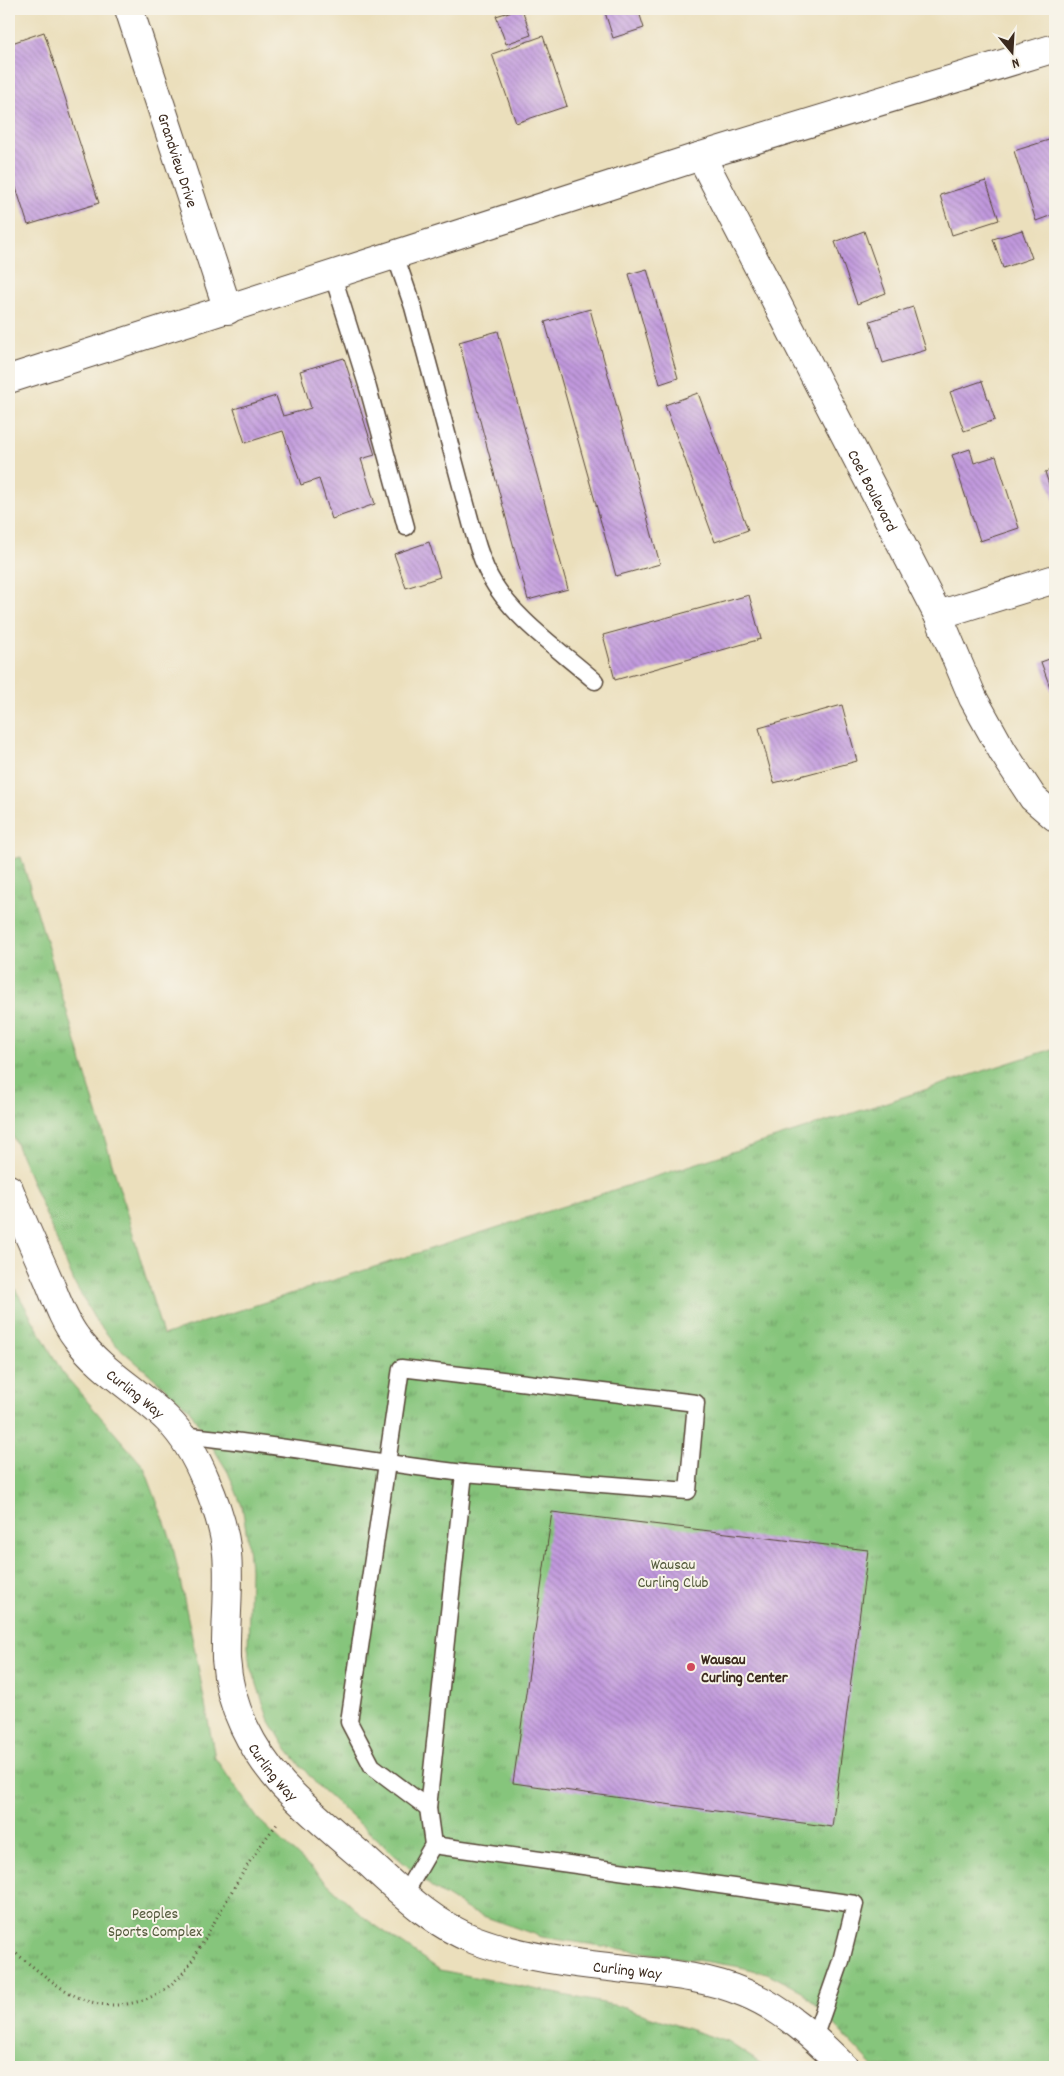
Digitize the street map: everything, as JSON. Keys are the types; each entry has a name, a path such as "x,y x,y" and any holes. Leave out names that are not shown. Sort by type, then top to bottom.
{"street":[{"name":"Grandview Drive","path":"130,9 228,310"},
{"path":"9,379 702,156 1055,48"},
{"name":"Coel Boulevard","path":"702,156 938,615 973,698 1002,752 1033,798 1055,817"},
{"path":"938,615 1055,579"},
{"name":"Curling Way","path":"9,1189 59,1304 76,1337 103,1366 168,1420 192,1451 206,1481 220,1518 224,1538 227,1572 226,1660 235,1704 258,1754 267,1767 300,1801 404,1895 438,1921 455,1931 499,1947 556,1960 679,1974 723,1984 765,2002 784,2014 814,2038 844,2067"}],"lane":[{"path":"395,255 413,307 474,534 486,569 501,594 518,614 595,680"},
{"path":"333,276 358,353 406,527"},
{"path":"181,1435 387,1464 464,1473 688,1491 696,1403 401,1368 387,1464 349,1722 372,1766 428,1808"},
{"path":"404,1895 433,1845 428,1808 464,1473"},
{"path":"433,1845 855,1904 840,1961 814,2038"}],"path":[{"path":"9,1948 68,1992 87,2001 117,2006 152,1996 178,1979 192,1960 254,1855 276,1826 300,1801"}],"green space":[{"name":"Wausau Curling Club","path":"21,857 163,1335 1055,1048 1055,2067 874,2067 802,1991 767,1973 735,1966 542,1937 472,1912 433,1888 392,1853 319,1787 288,1751 268,1718 251,1666 248,1647 250,1569 247,1536 242,1506 228,1472 189,1409 115,1344 94,1318 74,1282 9,1127 9,860"},
{"name":"Peoples Sports Complex","path":"9,1278 62,1372 144,1467 172,1542 215,1758 258,1819 366,1919 440,1970 618,2006 728,2042 766,2067 9,2067"}],"building":[{"path":"522,9 531,35 506,44 496,16"},
{"path":"604,9 638,9 644,28 613,38"},
{"path":"44,32 99,203 28,225 9,166 9,44"},
{"path":"543,36 567,106 516,123 492,54"},
{"path":"1055,138 1055,214 1036,221 1014,151"},
{"path":"986,181 999,220 952,235 940,195"},
{"path":"1022,230 1032,258 1003,268 993,239"},
{"path":"864,231 886,293 857,304 835,242"},
{"path":"647,269 678,378 660,384 629,274"},
{"path":"913,307 926,350 883,363 870,321"},
{"path":"590,309 660,564 616,576 545,322"},
{"path":"498,331 568,589 528,600 459,342"},
{"path":"344,358 375,455 361,459 375,504 332,519 319,479 301,485 283,431 245,443 234,409 276,396 283,416 311,408 300,371"},
{"path":"982,381 995,420 964,431 950,392"},
{"path":"698,393 748,530 715,542 665,405"},
{"path":"970,449 974,463 996,456 1019,528 980,541 952,455"},
{"path":"1055,469 1055,503 1045,472"},
{"path":"429,542 440,577 406,588 394,554"},
{"path":"749,595 761,639 615,680 603,635"},
{"path":"1055,657 1055,701 1041,662"},
{"path":"842,705 857,761 774,783 759,728"},
{"name":"Wausau Curling Center","path":"552,1512 868,1550 832,1827 513,1783"}],"place":[{"name":"Wausau Curling Center","path":"691,1667"}]}
